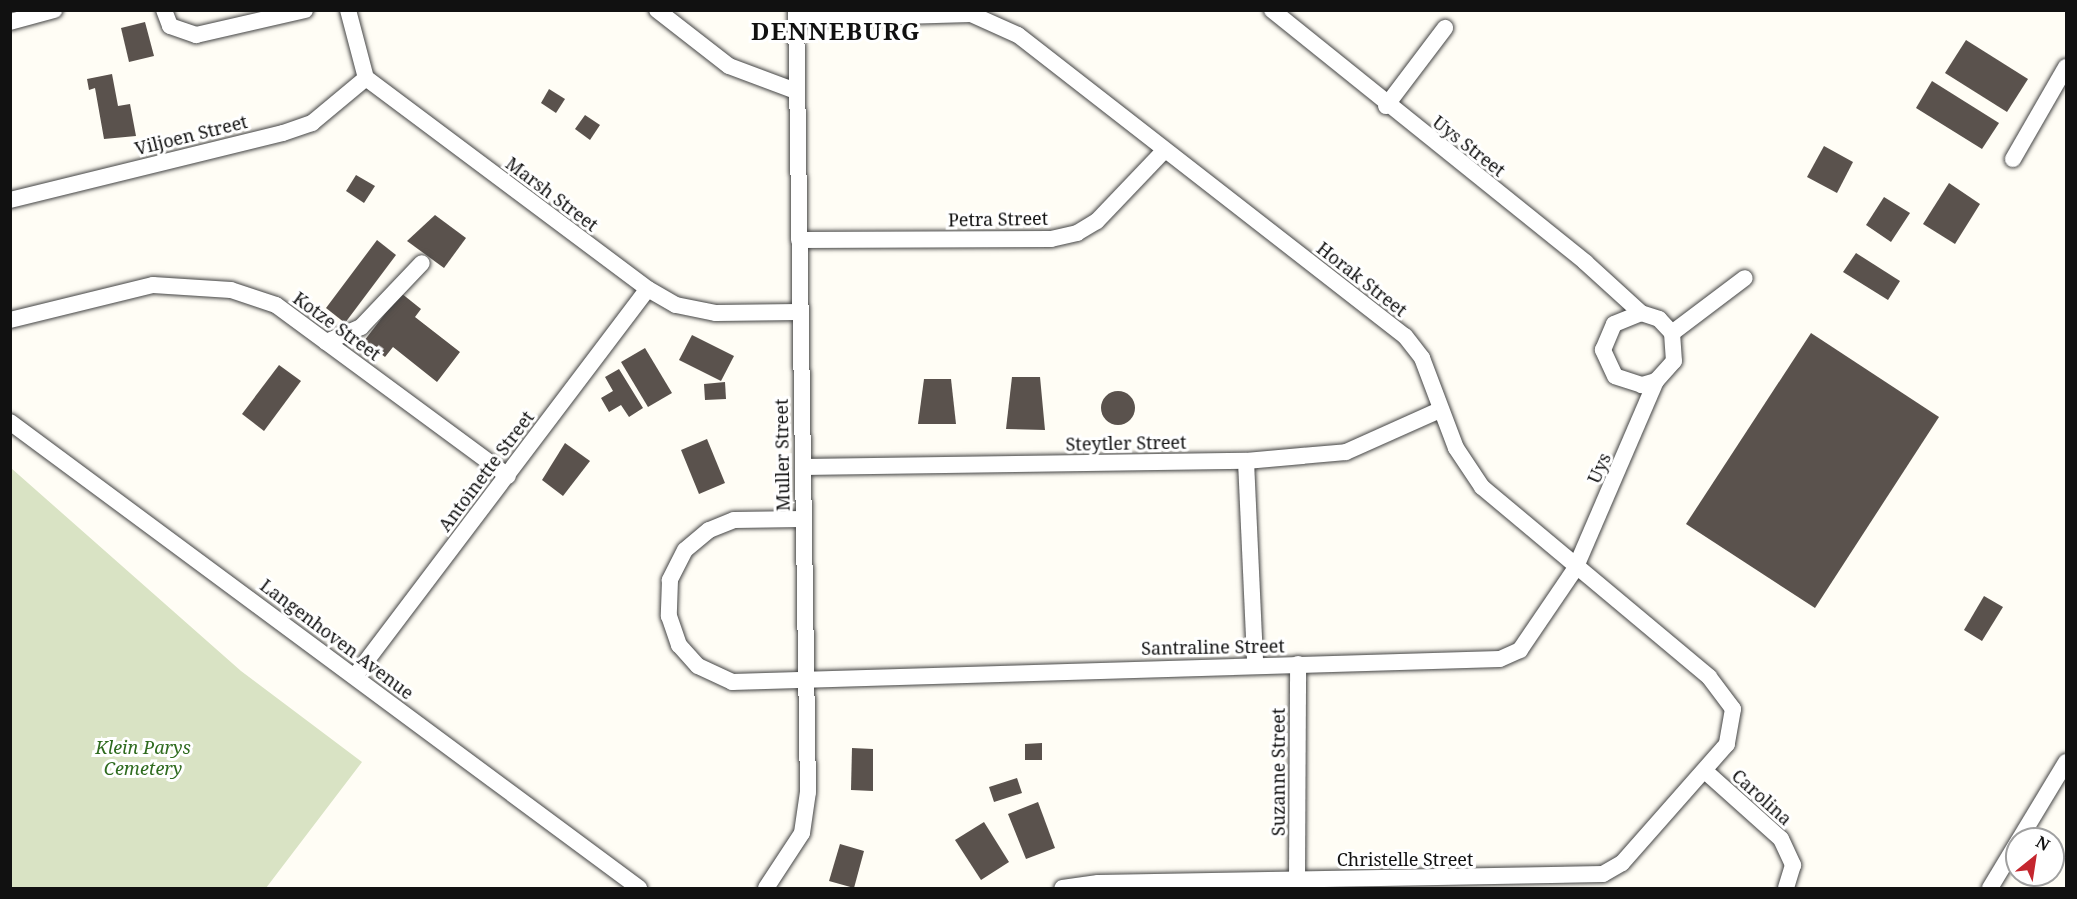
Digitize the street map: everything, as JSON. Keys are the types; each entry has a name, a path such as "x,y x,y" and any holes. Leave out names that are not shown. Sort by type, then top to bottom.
{"street":[{"path":"10,22 54,10"},
{"path":"164,10 170,26 196,35 305,10"},
{"path":"348,10 366,78"},
{"path":"657,10 729,66 796,91"},
{"name":"Uys Street","path":"1272,10 1386,105 1585,262 1641,313"},
{"name":"Horak Street","path":"796,14 944,12 993,21 1405,336 1422,358 1456,448 1482,488 1728,697 1734,727 1727,744 1704,771"},
{"name":"Muller Street","path":"766,888 792,851 807,814 803,467 798,312 796,14"},
{"path":"1386,105 1445,28"},
{"path":"2013,159 2067,67"},
{"name":"Viljoen Street","path":"10,200 312,123 366,78"},
{"name":"Marsh Street","path":"366,78 648,289 676,305 716,313 798,312"},
{"name":"Petra Street","path":"799,240 1051,239 1077,233 1097,221 1164,151"},
{"path":"326,342 361,327 422,263"},
{"path":"1672,333 1745,278"},
{"name":"Kotze Street","path":"10,320 153,285 196,284 276,305 508,476"},
{"name":"Antoinette Street","path":"355,676 648,289"},
{"path":"1641,313 1659,319 1672,333 1674,361 1656,381 1628,384 1615,376 1605,357 1606,336 1614,324 1641,313"},
{"name":"Uys","path":"1575,569 1656,381"},
{"name":"Steytler Street","path":"803,467 1246,461 1346,452 1440,410"},
{"name":"Langenhoven Avenue","path":"10,422 639,888"},
{"path":"1246,461 1255,663"},
{"path":"802,519 734,520 709,530 685,550 670,580 669,616 679,645 698,666 723,678 806,680"},
{"name":"Santraline Street","path":"806,680 1512,656 1575,569"},
{"name":"Suzanne Street","path":"1297,879 1298,664"},
{"path":"1990,888 2067,762"},
{"name":"Christelle Street","path":"1062,888 1297,879 1603,874 1622,862 1704,771"},
{"name":"Carolina","path":"1704,771 1781,839 1793,865 1786,888"}],"green space":[{"name":"Klein Parys Cemetery","path":"11,468 241,671 362,762 266,888 11,888"}],"building":[{"path":"145,22 154,56 129,62 121,28"},
{"path":"1966,40 2028,79 2007,112 1945,73"},
{"path":"112,74 118,106 130,104 136,136 104,139 95,88 89,90 87,79"},
{"path":"1932,81 1999,123 1982,149 1916,108"},
{"path":"549,89 565,99 556,113 541,103"},
{"path":"585,115 600,125 590,140 575,129"},
{"path":"1824,146 1853,162 1837,193 1807,177"},
{"path":"356,175 375,186 364,203 346,191"},
{"path":"1949,183 1980,204 1955,244 1923,224"},
{"path":"1884,197 1910,213 1891,242 1866,225"},
{"path":"435,215 466,238 444,268 407,241"},
{"path":"377,240 396,255 345,323 326,308"},
{"path":"1856,253 1900,281 1888,300 1843,272"},
{"path":"401,293 421,309 415,317 460,352 437,382 393,347 385,357 364,341"},
{"path":"1811,333 1939,417 1815,608 1686,524"},
{"path":"692,335 734,356 721,381 679,360"},
{"path":"645,348 672,393 648,407 621,362"},
{"path":"279,365 301,381 264,431 242,414"},
{"path":"619,369 643,408 629,417 621,405 609,412 601,398 613,391 605,377"},
{"path":"1012,377 1040,377 1045,430 1006,429"},
{"path":"924,379 951,379 956,424 918,424"},
{"path":"725,382 726,399 705,400 704,384"},
{"path":"1118,391 1130,396 1135,408 1130,420 1118,425 1106,420 1101,408 1106,396"},
{"path":"707,439 725,483 699,494 681,450"},
{"path":"565,443 590,461 563,496 542,480"},
{"path":"1984,596 2003,607 1982,641 1964,630"},
{"path":"1042,743 1042,760 1025,760 1025,744"},
{"path":"852,748 873,749 873,791 851,790"},
{"path":"1017,778 1022,793 994,802 989,787"},
{"path":"1038,802 1055,848 1026,859 1008,814"},
{"path":"984,822 1009,862 981,880 955,840"},
{"path":"840,844 864,851 854,888 829,881"}],"district":[{"name":"DENNEBURG","path":"836,31"}]}
